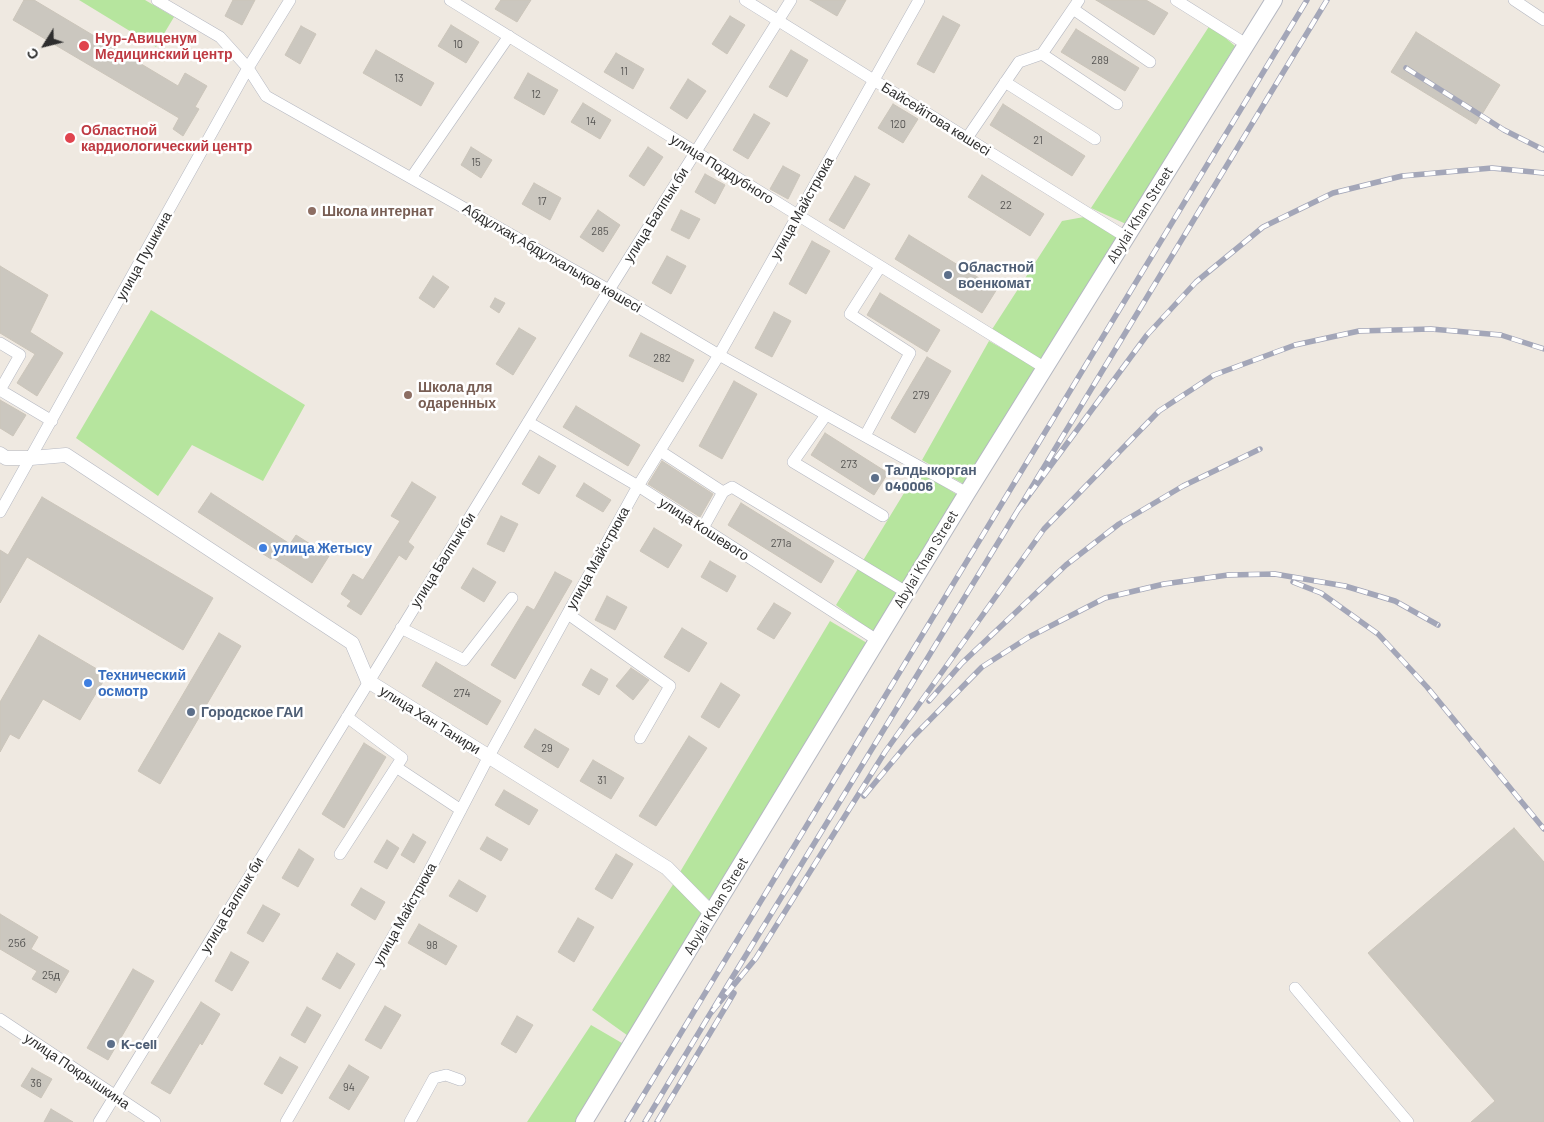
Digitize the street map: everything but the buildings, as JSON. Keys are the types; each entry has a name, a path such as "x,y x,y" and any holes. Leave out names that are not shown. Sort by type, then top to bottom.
{"main road":[{"name":"Abylai Khan Street","path":"584,1122 906,592 1274,0"}],"street":[{"name":"Абдұлхақ Абдұлхалықов көшесі","path":"157,0 220,37 248,68 266,96 719,355 967,493"},
{"name":"улица Пушкина","path":"0,512 248,68 290,0"},
{"name":"улица Поддубного","path":"450,0 1045,368"},
{"name":"Байсейітова көшесі","path":"746,0 1126,237"},
{"name":"улица Балпык би","path":"99,1122 608,290 791,0"},
{"name":"улица Майстрюка","path":"286,1122 414,900 489,756 638,486 719,355 919,0"},
{"path":"1176,0 1246,44"},
{"path":"1514,0 1544,20"},
{"path":"967,138 1019,62 1042,54 1076,4 1150,62"},
{"path":"411,178 509,36"},
{"path":"1042,54 1118,104"},
{"path":"1005,82 1095,139"},
{"path":"865,436 910,353 850,314 880,267"},
{"path":"0,343 20,355 0,390 52,421"},
{"path":"826,415 793,462 883,516"},
{"name":"улица Кошевого","path":"528,422 638,486 877,640"},
{"path":"660,450 723,492"},
{"name":"улица Хан Танири","path":"0,454 6,458 66,456 352,643 368,681 667,868 712,914"},
{"path":"703,528 723,492 732,487 906,592"},
{"path":"401,628 464,660 512,598"},
{"path":"568,614 670,686 640,738"},
{"path":"340,854 402,758 346,717"},
{"path":"396,767 461,810"},
{"path":"1295,988 1408,1122"},
{"name":"улица Покрышкина","path":"0,1019 155,1122"},
{"path":"410,1122 434,1078 446,1075 460,1080"}],"green space":[{"path":"79,0 145,0 174,17 156,47"},
{"path":"1210,25 1235,46 1126,224 1091,208"},
{"path":"1084,217 1119,239 1044,362 989,334 1062,221"},
{"path":"151,310 305,405 263,481 192,445 158,496 76,438"},
{"path":"989,341 1038,369 967,486 922,460"},
{"path":"918,470 959,496 875,634 836,605"},
{"path":"830,621 867,643 711,902 680,872"},
{"path":"674,883 705,917 631,1038 592,1010"},
{"path":"591,1025 627,1046 581,1122 527,1122"}],"railway":[{"path":"627,1122 1307,0"},
{"path":"1327,0 1018,510 1147,335 1196,282 1263,227 1333,193 1402,176 1492,168 1544,173"},
{"path":"1406,68 1504,130 1544,150"},
{"path":"1018,510 710,1014 756,958 885,752 1044,529 1159,411 1214,375 1295,345 1359,331 1431,329 1501,335 1544,349"},
{"path":"929,701 962,663 1066,565 1119,524 1183,486 1260,449"},
{"path":"864,796 913,737 982,667 1029,637 1105,598 1164,584 1228,575 1275,574 1345,586 1395,601 1438,625"},
{"path":"1293,582 1321,593 1378,634 1427,687 1544,829"},
{"path":"657,1122 734,993"},
{"path":"645,1122 710,1014"}],"place":[{"name":"Нур-Авиценум Медицинский центр","path":"84,46"},
{"name":"Областной кардиологический центр","path":"70,138"},
{"name":"Школа интернат","path":"312,211"},
{"name":"Областной военкомат","path":"948,275"},
{"name":"Школа для одаренных","path":"408,395"},
{"name":"Талдыкорган 040006","path":"875,478"},
{"name":"улица Жетысу","path":"263,548"},
{"name":"Технический осмотр","path":"88,683"},
{"name":"Городское ГАИ","path":"191,712"},
{"name":"K-cell","path":"111,1044"}]}
